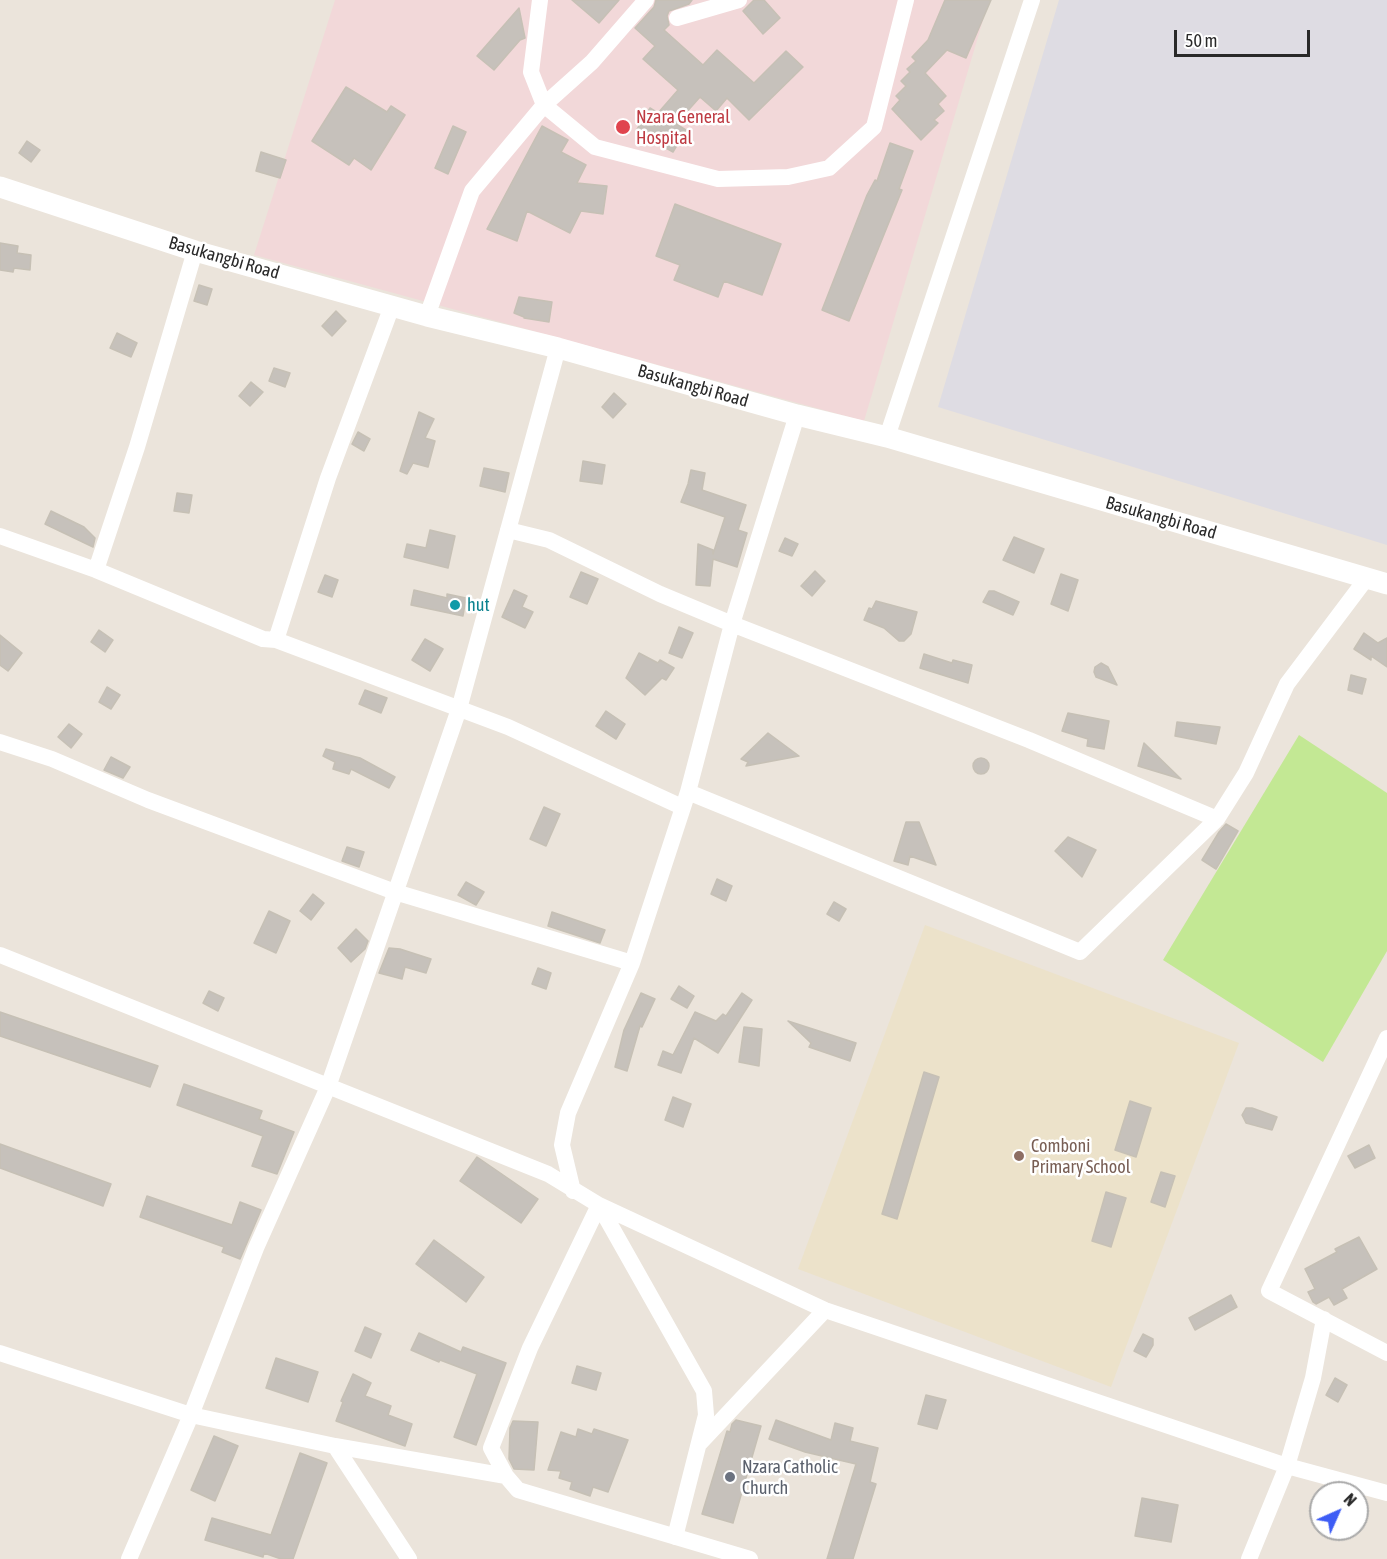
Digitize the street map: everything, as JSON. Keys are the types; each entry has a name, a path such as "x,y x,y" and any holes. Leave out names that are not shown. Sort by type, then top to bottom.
{"street":[{"path":"540,0 531,72 544,105 595,147 718,179 788,177 829,168 874,127 906,0"},
{"path":"427,316 472,191 544,105 592,62 646,0"},
{"path":"677,18 739,0"},
{"path":"887,437 1032,0"},
{"name":"Basukangbi Road","path":"0,187 195,251 427,316 558,348 797,415 887,437 1387,584"},
{"path":"96,570 137,447 195,251"},
{"path":"276,640 328,478 392,306"},
{"path":"129,1559 191,1415 256,1248 328,1087 459,710 558,348"},
{"path":"573,1191 562,1145 568,1113 632,963 685,800 732,624 797,415"},
{"path":"508,530 549,540 660,594 1029,740 1217,819"},
{"path":"0,536 96,570 263,639 276,640 508,727 685,800 1080,952 1217,819 1246,773 1287,684 1366,579"},
{"path":"0,742 51,759 148,800 395,892 632,963"},
{"path":"0,955 548,1174 599,1205 825,1310 1287,1466 1387,1493"},
{"path":"1386,1041 1269,1291 1387,1353"},
{"path":"599,1205 704,1391 706,1415 675,1537"},
{"path":"599,1205 530,1348 491,1448 506,1476 518,1490 675,1537 707,1553 750,1559"},
{"path":"698,1445 825,1310"},
{"path":"1249,1559 1287,1466 1313,1378 1324,1320"},
{"path":"0,1353 191,1415 335,1446 506,1476"},
{"path":"335,1446 409,1559"}],"shaded area":[{"name":"Nzara General Hospital","path":"335,0 989,0 864,421 254,255"},
{"path":"1059,0 1387,0 1387,545 938,407"},
{"name":"Comboni Primary School","path":"925,925 1239,1043 1111,1387 798,1269"}],"green space":[{"path":"1299,735 1387,793 1387,951 1323,1062 1163,960"}],"building":[{"path":"572,0 619,0 599,23"},
{"path":"656,0 692,0 689,4 669,11 667,16 669,25 664,30 703,65 717,50 754,83 786,51 803,67 749,120 727,98 716,111 700,97 676,124 686,130 673,152 636,131 650,108 658,113 678,90 643,59 655,46 635,28 654,7"},
{"path":"754,0 764,0 780,18 763,34 743,11"},
{"path":"945,0 991,0 966,58 947,50 925,73 946,96 938,104 944,111 934,120 938,123 921,140 892,109 900,100 896,96 906,86 901,81 910,72 907,69 916,61 912,57 928,40"},
{"path":"519,8 525,38 520,40 494,70 477,56"},
{"path":"346,87 387,112 391,106 405,115 371,170 354,158 349,165 312,141"},
{"path":"453,126 466,132 448,174 435,168"},
{"path":"542,126 568,140 561,152 586,165 577,183 607,186 603,214 581,211 570,233 527,211 517,241 487,229"},
{"path":"27,141 40,150 31,162 19,153"},
{"path":"890,143 913,151 899,189 902,190 849,321 822,310 867,195 875,180 877,181"},
{"path":"261,152 286,160 280,178 256,171"},
{"path":"675,204 781,244 762,295 724,281 718,297 674,280 680,265 656,256"},
{"path":"0,243 18,246 17,253 31,255 30,270 14,268 13,272 0,270"},
{"path":"199,285 212,289 207,305 194,301"},
{"path":"519,297 552,302 549,322 524,318 514,313"},
{"path":"336,311 346,321 332,336 322,326"},
{"path":"117,333 137,343 131,357 110,348"},
{"path":"274,368 290,373 285,387 269,381"},
{"path":"251,382 263,392 250,406 239,396"},
{"path":"614,393 626,404 613,418 602,407"},
{"path":"419,412 434,419 425,438 435,441 428,467 413,463 407,474 400,471"},
{"path":"358,432 370,439 364,451 352,444"},
{"path":"583,461 605,465 602,484 580,481"},
{"path":"484,468 509,473 505,492 480,486"},
{"path":"691,470 705,473 702,490 746,505 738,530 747,533 737,567 713,559 710,586 696,585 698,544 713,550 713,554 725,517 681,502"},
{"path":"177,493 192,495 189,513 174,511"},
{"path":"51,511 84,527 95,538 93,547 45,524"},
{"path":"430,530 455,536 448,568 404,557 407,544 426,548"},
{"path":"1014,537 1044,549 1034,573 1003,560"},
{"path":"785,538 798,544 792,556 779,551"},
{"path":"815,571 825,581 812,596 801,586"},
{"path":"581,572 598,579 587,604 570,597"},
{"path":"1061,574 1078,580 1068,611 1051,604"},
{"path":"325,575 338,580 332,597 318,592"},
{"path":"414,590 447,598 447,594 466,598 463,616 411,605"},
{"path":"514,590 527,596 522,607 533,612 525,628 502,617"},
{"path":"989,591 1019,602 1013,615 983,602"},
{"path":"876,601 917,612 911,634 904,641 899,641 884,628 864,620 869,608 872,609"},
{"path":"679,627 693,633 682,658 669,653"},
{"path":"99,630 113,640 105,652 91,642"},
{"path":"1364,633 1378,643 1387,638 1387,667 1371,656 1371,660 1354,649"},
{"path":"0,635 22,653 8,671 0,665"},
{"path":"425,639 443,649 430,671 412,660"},
{"path":"639,653 658,663 660,660 674,668 666,680 662,678 645,695 626,678"},
{"path":"924,654 952,663 953,660 972,665 968,683 920,668"},
{"path":"1101,663 1108,667 1117,685 1096,677 1095,667"},
{"path":"1351,675 1366,679 1362,694 1348,690"},
{"path":"107,687 120,695 111,709 99,702"},
{"path":"365,690 387,698 381,713 359,704"},
{"path":"606,711 625,724 616,739 596,726"},
{"path":"1068,713 1109,721 1104,749 1087,746 1088,739 1062,731"},
{"path":"1177,722 1220,727 1216,744 1175,736"},
{"path":"69,724 82,734 71,748 58,737"},
{"path":"768,733 799,756 746,766 748,762 741,759"},
{"path":"1144,743 1181,779 1138,766"},
{"path":"326,749 360,758 395,777 389,788 351,769 349,774 333,769 335,762 323,756"},
{"path":"111,757 130,767 123,778 104,770"},
{"path":"981,758 989,766 981,774 973,766"},
{"path":"544,807 560,814 546,846 530,839"},
{"path":"906,822 919,822 936,865 910,856 908,865 894,861"},
{"path":"1226,824 1238,831 1216,869 1202,860"},
{"path":"1068,837 1096,850 1082,877 1055,851"},
{"path":"347,847 364,852 359,867 342,861"},
{"path":"717,879 732,886 726,901 711,894"},
{"path":"466,882 484,892 476,905 458,895"},
{"path":"313,894 324,903 311,920 300,911"},
{"path":"834,902 846,909 839,921 827,914"},
{"path":"269,911 290,921 276,953 254,943"},
{"path":"552,912 605,930 600,943 548,926"},
{"path":"356,929 368,941 365,949 351,962 338,948"},
{"path":"389,948 400,949 431,959 426,973 405,967 402,979 379,973"},
{"path":"538,968 551,973 546,989 532,984"},
{"path":"679,986 694,996 687,1008 671,999"},
{"path":"209,991 224,998 218,1011 203,1003"},
{"path":"641,993 655,999 642,1027 640,1026 627,1071 615,1067 624,1030"},
{"path":"742,993 752,1000 718,1053 694,1038 681,1073 658,1065 663,1051 673,1055 695,1012 716,1021 723,1014 726,1016"},
{"path":"0,1012 158,1066 150,1087 0,1036"},
{"path":"788,1021 856,1043 850,1061 809,1047 811,1043"},
{"path":"744,1027 762,1029 759,1066 739,1062"},
{"path":"924,1072 939,1077 897,1219 882,1214"},
{"path":"184,1084 262,1111 259,1119 294,1132 277,1174 252,1166 263,1136 177,1105"},
{"path":"673,1097 691,1104 683,1127 665,1120"},
{"path":"1130,1101 1151,1108 1136,1157 1115,1150"},
{"path":"1246,1108 1277,1117 1272,1130 1246,1123 1242,1115"},
{"path":"0,1144 111,1184 103,1206 0,1168"},
{"path":"1369,1145 1375,1158 1355,1168 1348,1156"},
{"path":"477,1157 538,1199 521,1223 460,1181"},
{"path":"1161,1172 1175,1176 1165,1207 1151,1202"},
{"path":"1106,1192 1126,1198 1111,1247 1092,1241"},
{"path":"147,1196 232,1225 240,1202 261,1210 240,1259 222,1252 224,1247 140,1217"},
{"path":"1359,1237 1377,1269 1342,1289 1347,1298 1334,1305 1329,1297 1316,1304 1313,1302 1308,1292 1315,1289 1305,1269 1337,1252 1335,1249"},
{"path":"434,1240 484,1277 466,1302 416,1264"},
{"path":"1231,1295 1237,1307 1195,1330 1189,1318"},
{"path":"365,1327 381,1334 371,1358 355,1351"},
{"path":"419,1333 461,1352 463,1347 506,1363 476,1445 454,1437 477,1374 411,1350"},
{"path":"1143,1334 1153,1339 1153,1345 1146,1357 1134,1351"},
{"path":"276,1358 318,1372 308,1402 266,1388"},
{"path":"577,1366 601,1373 596,1390 572,1383"},
{"path":"353,1374 371,1383 365,1396 391,1406 388,1415 412,1424 405,1446 336,1421 343,1402 341,1401"},
{"path":"1335,1378 1347,1385 1338,1402 1326,1395"},
{"path":"926,1395 946,1400 937,1429 918,1424"},
{"name":"Nzara Catholic Church","path":"736,1420 761,1426 733,1523 702,1514 727,1431 730,1432"},
{"path":"776,1420 831,1440 835,1423 853,1428 850,1441 878,1448 870,1482 876,1484 853,1559 827,1559 856,1464 805,1452 769,1439"},
{"path":"513,1421 538,1422 534,1470 514,1469 509,1459 510,1428"},
{"path":"578,1429 592,1434 594,1429 628,1440 608,1492 593,1487 590,1496 570,1489 572,1482 559,1478 561,1471 548,1470 561,1432 576,1437"},
{"path":"214,1436 238,1446 215,1501 191,1490"},
{"path":"300,1453 327,1463 293,1559 281,1559 264,1553 263,1557 205,1540 212,1518 271,1535"},
{"path":"1142,1498 1178,1505 1171,1542 1135,1536"}],"place":[{"name":"Nzara General Hospital","path":"623,127"},
{"name":"hut","path":"455,605"},
{"name":"Comboni Primary School","path":"1019,1156"},
{"name":"Nzara Catholic Church","path":"730,1477"}]}
